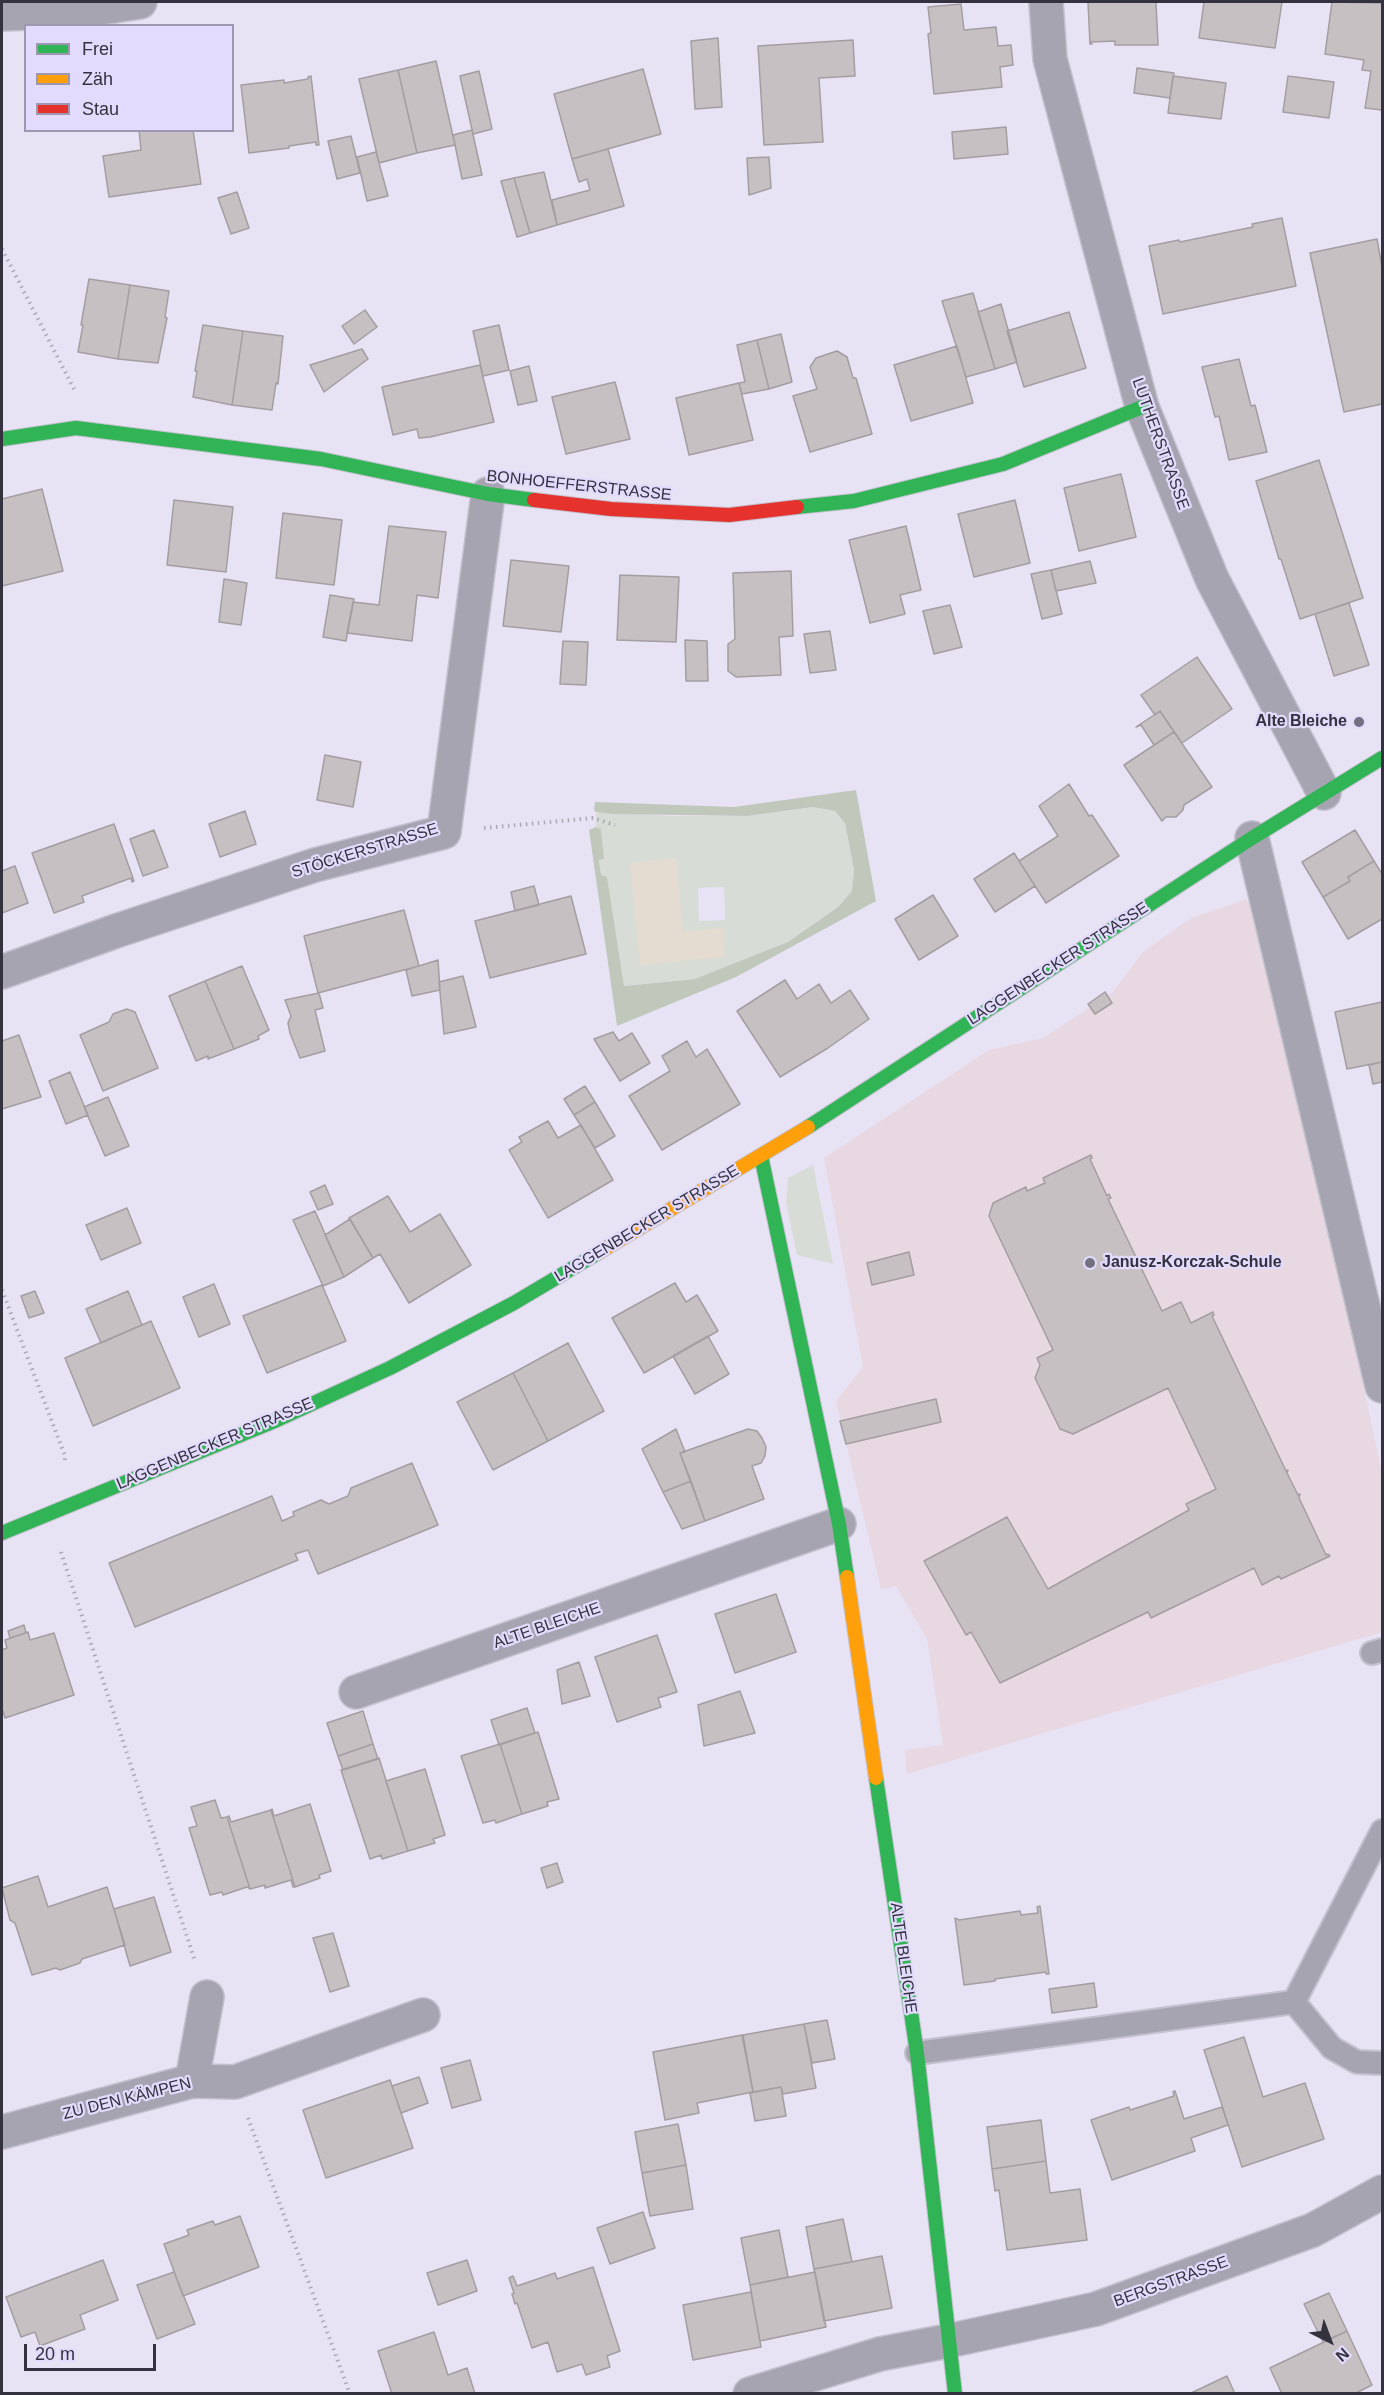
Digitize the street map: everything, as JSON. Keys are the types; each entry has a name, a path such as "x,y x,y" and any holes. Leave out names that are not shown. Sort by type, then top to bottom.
{"street":[{"path":"2,14 82,11 140,2"},
{"name":"LUTHERSTRASSE","path":"1046,2 1050,59 1142,407 1212,579 1324,793"},
{"name":"BONHOEFFERSTRASSE","path":"2,439 76,428 321,459 488,494 611,509 729,514 854,501 1003,464 1142,407"},
{"name":"STÖCKERSTRASSE","path":"2,972 116,930 315,865 444,831 488,494"},
{"name":"LAGGENBECKER STRASSE","path":"2,1533 277,1420 390,1368 514,1303 761,1156 1252,838 1383,758"},
{"path":"1252,838 1383,1386"},
{"name":"ALTE BLEICHE","path":"761,1156 839,1524 917,2053 955,2394"},
{"name":"ALTE BLEICHE","path":"356,1692 839,1524"},
{"path":"192,2080 207,1997"},
{"name":"ZU DEN KÄMPEN","path":"2,2132 192,2080 235,2082 423,2015"},
{"name":"BERGSTRASSE","path":"750,2394 880,2354 1096,2309 1314,2230 1383,2192"}],"lane":[{"path":"1294,2002 1383,1832"},
{"path":"917,2053 1294,2002"},
{"path":"1294,2002 1332,2048 1357,2062 1383,2063"}],"path":[{"path":"2,249 76,394 76,428"},
{"path":"444,831 593,819 615,825"},
{"path":"2,1290 65,1456 61,1553 207,1997"},
{"path":"235,2082 350,2394"}],"shaded area":[{"path":"856,790 876,901 736,977 617,1026 589,830 596,827 601,829 604,859 599,860 601,875 607,877 624,986 695,979 788,942 838,907 852,891 854,870 845,823 835,811 813,807 747,816 613,814 596,812 595,802 734,807"},
{"path":"813,807 835,811 845,823 854,870 852,891 838,907 788,942 735,965 695,979 624,986 607,878 601,876 599,860 604,859 601,830 596,827 596,812 671,816 747,816","holes":["724,887 725,920 699,921 698,888"]},
{"name":"Janusz-Korczak-Schule","path":"1245,900 1261,908 1382,1473 1382,1632 907,1774 905,1750 943,1745 927,1639 896,1586 881,1589 836,1401 863,1367 824,1158 989,1050 1043,1038 1112,993 1143,952 1191,918"},
{"path":"813,1165 833,1264 797,1255 786,1202 788,1178"}],"sand":[{"path":"676,858 683,931 723,928 725,957 640,965 630,863"}],"building":[{"path":"1088,2 1156,2 1158,45 1115,45 1115,41 1091,42 1090,44"},
{"path":"1204,2 1282,2 1275,48 1199,38"},
{"path":"1332,2 1382,3 1382,110 1365,108 1371,71 1362,70 1364,60 1325,54"},
{"path":"961,4 964,30 996,27 998,46 1011,45 1013,65 1000,67 1002,87 934,94 928,34 931,33 928,7"},
{"path":"718,38 722,107 695,109 691,41"},
{"path":"853,40 855,76 819,78 823,142 764,145 758,46"},
{"path":"436,61 455,145 417,153 398,70"},
{"path":"1137,68 1174,73 1170,98 1134,93"},
{"path":"643,69 661,134 572,159 554,94"},
{"path":"398,70 417,153 379,163 359,79"},
{"path":"479,71 492,129 473,134 460,76"},
{"path":"311,76 319,145 316,145 316,142 249,153 241,85 284,80 284,83 308,79"},
{"path":"1173,76 1226,83 1221,119 1168,113"},
{"path":"1288,76 1334,82 1329,118 1283,112"},
{"path":"1006,127 1008,154 954,159 952,132"},
{"path":"472,130 482,175 462,179 453,135"},
{"path":"139,132 193,132 201,184 109,197 103,156 141,150"},
{"path":"351,136 360,173 337,179 328,141"},
{"path":"608,149 624,206 557,225 552,200 590,190 587,179 579,182 572,159"},
{"path":"376,152 388,196 367,201 357,157"},
{"path":"769,157 771,188 749,195 747,158"},
{"path":"544,172 557,225 530,233 514,178"},
{"path":"514,178 530,233 517,237 501,181"},
{"path":"237,192 249,228 231,234 218,198"},
{"path":"1282,218 1296,286 1163,314 1149,246 1253,227 1252,224"},
{"path":"1377,239 1382,267 1382,404 1344,412 1310,253"},
{"path":"89,279 130,285 118,359 78,352"},
{"path":"130,285 169,291 165,317 167,318 158,363 118,359"},
{"path":"973,293 995,369 966,377 942,301"},
{"path":"1001,304 1017,362 995,369 978,312"},
{"path":"365,310 377,327 354,344 342,326"},
{"path":"1069,312 1086,368 1024,387 1007,331"},
{"path":"203,325 243,331 232,405 193,397"},
{"path":"499,325 509,370 483,376 473,331"},
{"path":"243,331 283,336 278,384 276,383 272,410 232,405"},
{"path":"781,334 792,382 769,389 757,340"},
{"path":"757,340 769,389 742,394 739,383 745,382 737,345"},
{"path":"957,346 973,403 911,421 894,365"},
{"path":"362,349 368,359 324,392 310,365"},
{"path":"837,351 847,357 853,378 856,378 872,434 810,452 793,396 817,389 810,367 816,358"},
{"path":"1239,359 1251,406 1255,405 1267,452 1229,460 1219,416 1215,417 1202,367"},
{"path":"480,365 494,422 430,437 419,438 417,429 393,435 382,387"},
{"path":"529,366 537,401 518,405 510,371"},
{"path":"615,382 630,439 566,454 552,397"},
{"path":"739,383 753,440 689,455 676,398"},
{"path":"1319,460 1363,598 1300,619 1256,481"},
{"path":"1121,474 1136,537 1079,551 1064,488"},
{"path":"42,489 63,571 2,586 2,499"},
{"path":"174,500 233,507 226,572 167,565"},
{"path":"1015,500 1030,563 974,577 958,514"},
{"path":"283,513 342,520 334,585 276,578"},
{"path":"389,526 446,532 438,598 417,595 412,641 347,633 353,602 379,605"},
{"path":"906,526 921,590 900,595 905,614 870,623 849,540"},
{"path":"511,560 569,566 561,632 503,626"},
{"path":"1090,561 1096,583 1056,591 1051,570"},
{"path":"1051,570 1062,614 1042,619 1031,574"},
{"path":"791,571 793,636 779,637 781,675 736,677 728,671 728,644 735,639 733,573"},
{"path":"620,575 679,577 676,642 617,640"},
{"path":"224,579 247,583 241,625 219,622"},
{"path":"330,595 354,599 346,641 323,637"},
{"path":"1349,603 1369,665 1334,676 1315,614"},
{"path":"950,605 962,647 934,654 923,611"},
{"path":"830,631 836,670 810,673 804,634"},
{"path":"685,640 707,641 708,681 686,681"},
{"path":"563,641 588,642 586,685 560,684"},
{"path":"1197,657 1232,709 1182,743 1160,711 1155,715 1141,695"},
{"path":"1160,711 1174,732 1154,745 1141,725 1136,727"},
{"path":"1174,732 1212,787 1184,805 1183,810 1176,817 1166,817 1162,821 1124,765"},
{"path":"325,755 361,762 353,807 317,800"},
{"path":"1069,784 1089,816 1092,815 1119,856 1046,903 1019,861 1058,836 1039,806"},
{"path":"245,811 256,844 220,857 209,824"},
{"path":"114,824 134,881 132,882 131,878 82,896 84,902 54,913 32,853"},
{"path":"154,830 168,867 143,876 130,839"},
{"path":"1355,830 1374,861 1348,877 1350,881 1323,897 1302,862"},
{"path":"1014,853 1035,886 995,912 974,879"},
{"path":"1374,861 1382,874 1382,919 1348,939 1323,897 1350,881 1348,877"},
{"path":"15,866 28,903 2,913 2,871"},
{"path":"534,886 539,905 515,911 511,892"},
{"path":"933,895 958,936 919,960 895,919"},
{"path":"571,896 586,954 490,978 475,921"},
{"path":"404,910 419,966 318,993 304,936"},
{"path":"438,960 440,990 412,996 406,970"},
{"path":"242,966 269,1030 258,1036 259,1039 234,1049 205,981"},
{"path":"463,976 476,1027 444,1034 439,982"},
{"path":"785,980 797,999 819,984 831,1003 850,990 869,1019 828,1048 780,1077 737,1011"},
{"path":"205,981 234,1049 196,1061 169,996"},
{"path":"1105,992 1112,1003 1095,1014 1088,1004"},
{"path":"319,993 323,1008 315,1010 325,1051 300,1058 290,1033 288,1023 291,1016 285,1000"},
{"path":"1382,1002 1382,1062 1347,1069 1335,1012"},
{"path":"127,1009 135,1012 158,1068 103,1091 80,1035 109,1022 113,1014"},
{"path":"613,1032 619,1041 632,1033 650,1063 620,1081 594,1039"},
{"path":"19,1035 41,1097 2,1109 2,1041"},
{"path":"687,1041 696,1057 707,1049 740,1104 662,1150 629,1096 670,1071 662,1056"},
{"path":"1382,1062 1382,1082 1373,1084 1369,1065"},
{"path":"70,1072 88,1115 66,1124 49,1081"},
{"path":"585,1086 595,1102 574,1115 564,1099"},
{"path":"108,1097 129,1146 105,1156 84,1107"},
{"path":"595,1102 615,1136 595,1148 574,1115"},
{"path":"548,1121 558,1138 581,1125 613,1180 548,1218 509,1150 522,1142 519,1137"},
{"name":"Janusz-Korczak-Schule","path":"1091,1155 1090,1159 1107,1196 1109,1194 1111,1198 1108,1199 1162,1311 1181,1302 1191,1323 1213,1312 1212,1316 1286,1471 1288,1470 1287,1473 1298,1495 1300,1494 1299,1498 1326,1555 1330,1556 1281,1579 1279,1576 1262,1585 1254,1568 1151,1618 1148,1612 1000,1683 971,1632 966,1635 924,1561 1007,1517 1048,1589 1189,1510 1186,1504 1216,1489 1168,1388 1073,1434 1060,1429 1035,1378 1040,1365 1037,1358 1053,1350 989,1216 993,1203 1026,1187 1027,1191 1045,1183 1043,1178"},
{"path":"325,1185 333,1204 318,1210 310,1192"},
{"path":"388,1196 410,1232 440,1214 471,1265 409,1303 380,1254 373,1258 349,1218"},
{"path":"127,1208 141,1243 101,1260 86,1225"},
{"path":"315,1211 344,1277 323,1286 293,1220"},
{"path":"350,1219 373,1258 344,1277 325,1235"},
{"path":"909,1252 914,1275 872,1285 867,1263"},
{"path":"675,1283 686,1302 697,1295 718,1331 644,1373 612,1318"},
{"path":"214,1284 230,1324 199,1337 183,1297"},
{"path":"322,1285 346,1341 267,1373 243,1316"},
{"path":"35,1291 44,1313 29,1318 21,1296"},
{"path":"128,1291 142,1325 101,1343 86,1309"},
{"path":"151,1321 180,1388 93,1426 65,1358"},
{"path":"708,1336 729,1374 695,1394 673,1356"},
{"path":"568,1343 604,1411 548,1441 513,1373"},
{"path":"513,1373 548,1441 493,1470 457,1402"},
{"path":"936,1399 941,1422 846,1444 840,1421"},
{"path":"676,1429 685,1452 680,1453 691,1481 663,1492 642,1449"},
{"path":"748,1429 757,1431 766,1447 761,1463 752,1466 764,1499 705,1521 680,1453"},
{"path":"412,1463 438,1525 318,1574 308,1550 295,1554 298,1560 135,1627 109,1563 272,1496 282,1521 294,1516 293,1512 321,1500 329,1504 348,1496 351,1488"},
{"path":"691,1481 705,1521 682,1529 663,1492"},
{"path":"776,1594 796,1652 735,1673 715,1614"},
{"path":"24,1625 26,1633 10,1638 8,1631"},
{"path":"28,1632 30,1640 54,1633 74,1695 5,1718 2,1708 2,1650 7,1648 5,1640"},
{"path":"657,1635 677,1692 658,1698 661,1707 617,1722 595,1657"},
{"path":"579,1662 590,1696 562,1704 557,1670"},
{"path":"740,1691 755,1733 704,1746 698,1705"},
{"path":"527,1708 535,1733 499,1745 491,1720"},
{"path":"363,1711 373,1744 338,1756 327,1723"},
{"path":"538,1732 559,1799 547,1802 548,1806 522,1814 500,1744"},
{"path":"373,1744 378,1759 343,1770 338,1756"},
{"path":"500,1744 522,1814 496,1823 495,1820 483,1823 461,1756"},
{"path":"379,1758 408,1851 382,1859 381,1855 370,1859 341,1770"},
{"path":"425,1769 445,1835 433,1839 435,1843 408,1851 386,1781"},
{"path":"215,1800 221,1818 227,1817 250,1889 247,1887 223,1895 222,1892 210,1895 189,1828 197,1826 191,1807"},
{"path":"310,1804 331,1871 319,1875 320,1878 295,1887 271,1810 274,1816"},
{"path":"271,1810 295,1887 291,1880 265,1888 265,1885 250,1889 227,1817 229,1816 231,1822"},
{"path":"557,1863 563,1882 547,1888 541,1868"},
{"path":"38,1876 48,1907 107,1887 125,1945 82,1959 80,1963 60,1970 56,1968 32,1975 15,1923 10,1920 2,1888"},
{"path":"154,1897 171,1952 130,1966 114,1909"},
{"path":"1040,1906 1049,1974 1046,1972 964,1985 955,1918 959,1920 1020,1911 1021,1915 1038,1913 1037,1907"},
{"path":"333,1933 349,1986 330,1992 313,1938"},
{"path":"1094,1983 1097,2007 1052,2013 1049,1989"},
{"path":"827,2020 835,2059 812,2063 804,2024"},
{"path":"804,2024 816,2088 783,2094 781,2087 753,2092 743,2035"},
{"path":"742,2035 753,2092 697,2103 699,2113 665,2120 653,2052"},
{"path":"1244,2037 1263,2097 1305,2083 1324,2139 1242,2167 1204,2050"},
{"path":"470,2060 481,2100 452,2108 441,2068"},
{"path":"419,2077 428,2103 401,2113 392,2086"},
{"path":"390,2080 413,2148 326,2178 303,2110"},
{"path":"781,2087 786,2116 755,2121 750,2093"},
{"path":"1175,2091 1184,2119 1222,2107 1228,2125 1191,2138 1195,2151 1112,2180 1091,2120 1129,2107 1130,2110 1174,2096"},
{"path":"1041,2120 1046,2161 992,2169 987,2127"},
{"path":"678,2124 686,2165 642,2173 635,2132"},
{"path":"1046,2161 1050,2193 1080,2189 1087,2240 1007,2250 999,2190 995,2191 992,2169"},
{"path":"686,2165 693,2209 650,2216 642,2173"},
{"path":"643,2212 655,2248 610,2264 597,2228"},
{"path":"240,2216 259,2267 183,2296 164,2244 189,2235 187,2230 213,2221 215,2225"},
{"path":"843,2219 852,2262 814,2269 806,2227"},
{"path":"779,2230 788,2277 750,2285 741,2238"},
{"path":"882,2256 892,2308 824,2321 814,2269"},
{"path":"103,2260 118,2300 80,2315 85,2329 40,2346 35,2332 21,2337 6,2297"},
{"path":"467,2260 477,2291 438,2305 427,2273"},
{"path":"593,2267 620,2351 607,2356 610,2367 586,2375 582,2364 557,2372 548,2342 532,2348 517,2303 515,2304 509,2278 513,2276 517,2286 555,2273 557,2279"},
{"path":"174,2272 195,2324 157,2339 137,2285"},
{"path":"815,2272 826,2327 760,2341 750,2285"},
{"path":"751,2292 761,2347 693,2360 683,2305"},
{"path":"1329,2293 1347,2331 1323,2342 1304,2304"},
{"path":"1347,2331 1372,2385 1354,2394 1282,2394 1270,2368"},
{"path":"434,2332 448,2375 467,2368 475,2394 392,2394 378,2351"},
{"path":"1227,2376 1235,2394 1189,2394"}],"traffic: fast":[{"path":"797,507 854,501 1003,464 1142,407"},
{"path":"2,439 76,428 321,459 488,494 534,500"},
{"path":"808,1127 1252,838 1382,758"},
{"path":"761,1156 839,1524 847,1577"},
{"path":"2,1533 277,1420 390,1368 514,1303 598,1253"},
{"path":"876,1778 917,2053 955,2394"}],"traffic: slow":[{"path":"598,1253 808,1127"},
{"path":"847,1577 876,1778"}],"traffic: jam":[{"path":"534,500 611,509 729,515 797,507"}],"place":[{"name":"Alte Bleiche","path":"1359,722"},
{"name":"Janusz-Korczak-Schule","path":"1090,1263"}]}
